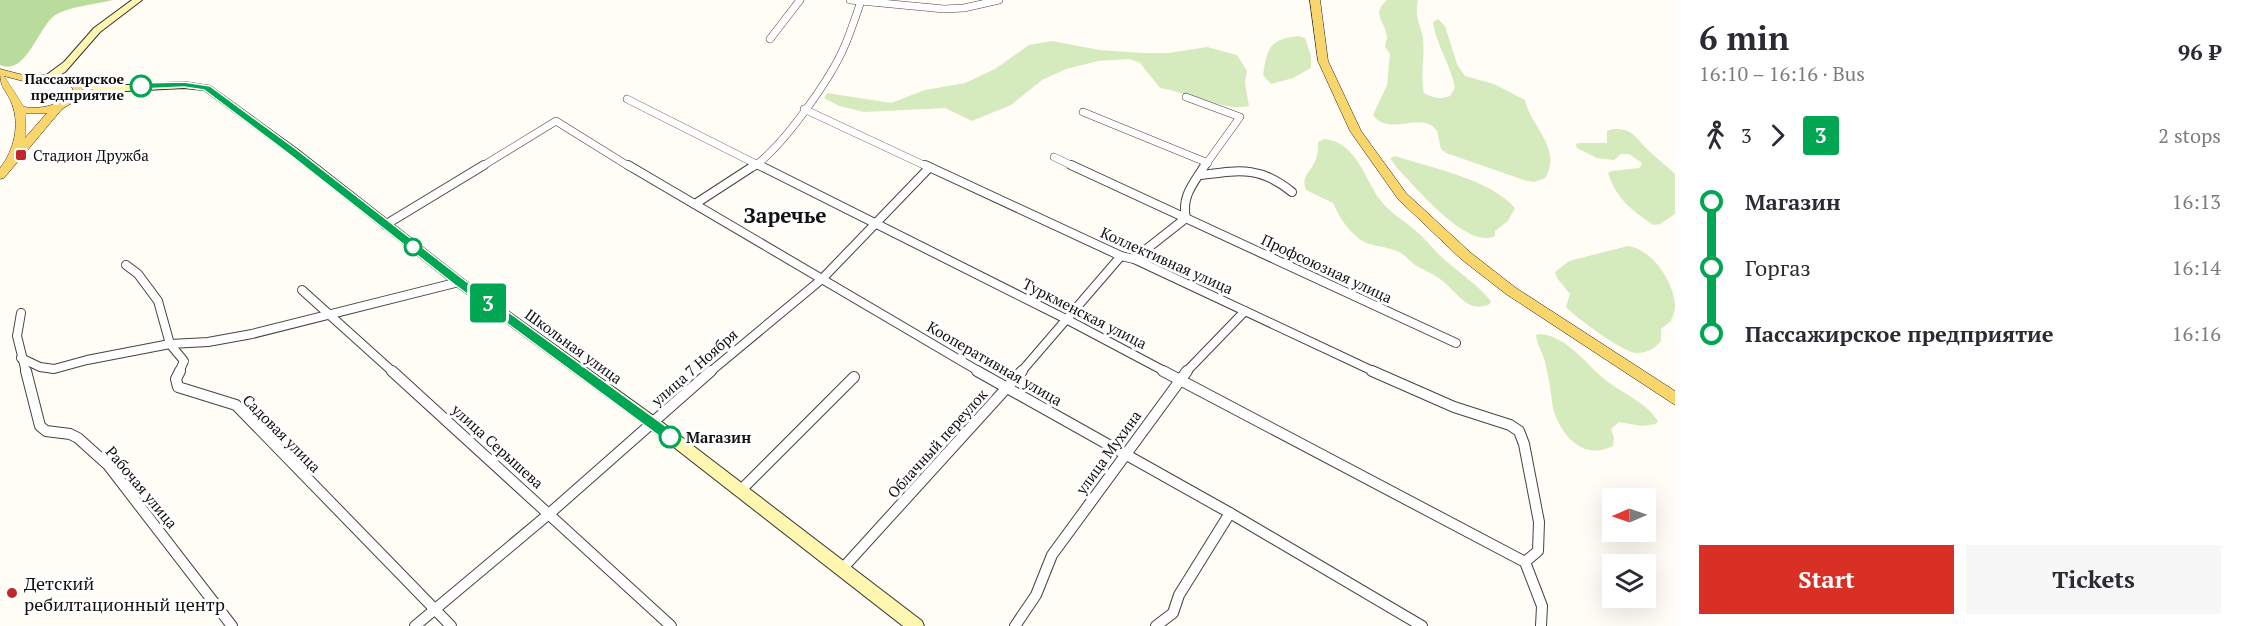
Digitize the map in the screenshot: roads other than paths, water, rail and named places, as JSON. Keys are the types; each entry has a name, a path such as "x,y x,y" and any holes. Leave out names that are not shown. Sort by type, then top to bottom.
{"main road":[{"path":"12,159 20,142 23,127 18,103 25,87 69,65 91,36 116,14 138,0"},
{"path":"1315,0 1323,61 1356,131 1402,196 1466,256 1511,291 1675,399"},
{"path":"69,65 73,82 78,89 72,99"},
{"path":"0,72 23,78 45,78 107,89"},
{"path":"0,78 18,103 32,112 58,107"},
{"name":"Школьная улица","path":"107,89 184,85 207,88 293,151 459,282 653,423 916,626"},
{"path":"0,175 58,107 72,99 107,89"}],"street":[{"path":"770,39 800,0"},
{"path":"850,0 953,9 999,0"},
{"path":"695,204 757,164 781,142 832,71 845,46 861,1"},
{"path":"1134,259 1186,218 1182,206 1186,195 1239,117 1186,97"},
{"name":"Туркменская улица","path":"627,99 1066,319 1525,562"},
{"name":"Коллективная улица","path":"804,109 1454,407 1510,425 1519,431 1524,444 1539,522 1538,551 1525,562"},
{"path":"1083,112 1208,163"},
{"name":"Кооперативная улица","path":"385,225 556,121 1007,388 1230,513 1422,626"},
{"name":"Профсоюзная улица","path":"1054,157 1456,343"},
{"name":"улица 7 Ноября","path":"415,626 550,513 737,348 822,279 929,168"},
{"path":"1201,175 1258,170 1274,177 1292,192"},
{"name":"Облачный переулок","path":"843,568 1007,388 1121,256"},
{"name":"Садовая улица","path":"126,265 138,274 158,301 171,344 184,361 176,379 178,387 236,405 451,626"},
{"path":"21,358 40,367 54,369 87,360 171,344 208,342 330,316 459,282"},
{"name":"улица Серышева","path":"302,290 550,513 671,626"},
{"name":"улица Мухина","path":"1015,626 1036,595 1052,555 1179,379 1245,311"},
{"name":"Рабочая улица","path":"21,313 17,336 40,426 46,431 70,434 78,438 108,465 232,626"},
{"path":"740,491 854,377"},
{"path":"1156,626 1173,613 1179,595 1230,513"},
{"path":"1525,562 1542,606 1541,626"}],"place":[{"name":"Пассажирское предприятие","path":"141,86"},
{"name":"Стадион Дружба","path":"21,155"},
{"name":"Магазин","path":"670,437"},
{"name":"Детский ребилтационный центр","path":"12,593"}],"district":[{"name":"Заречье","path":"785,215"}]}
